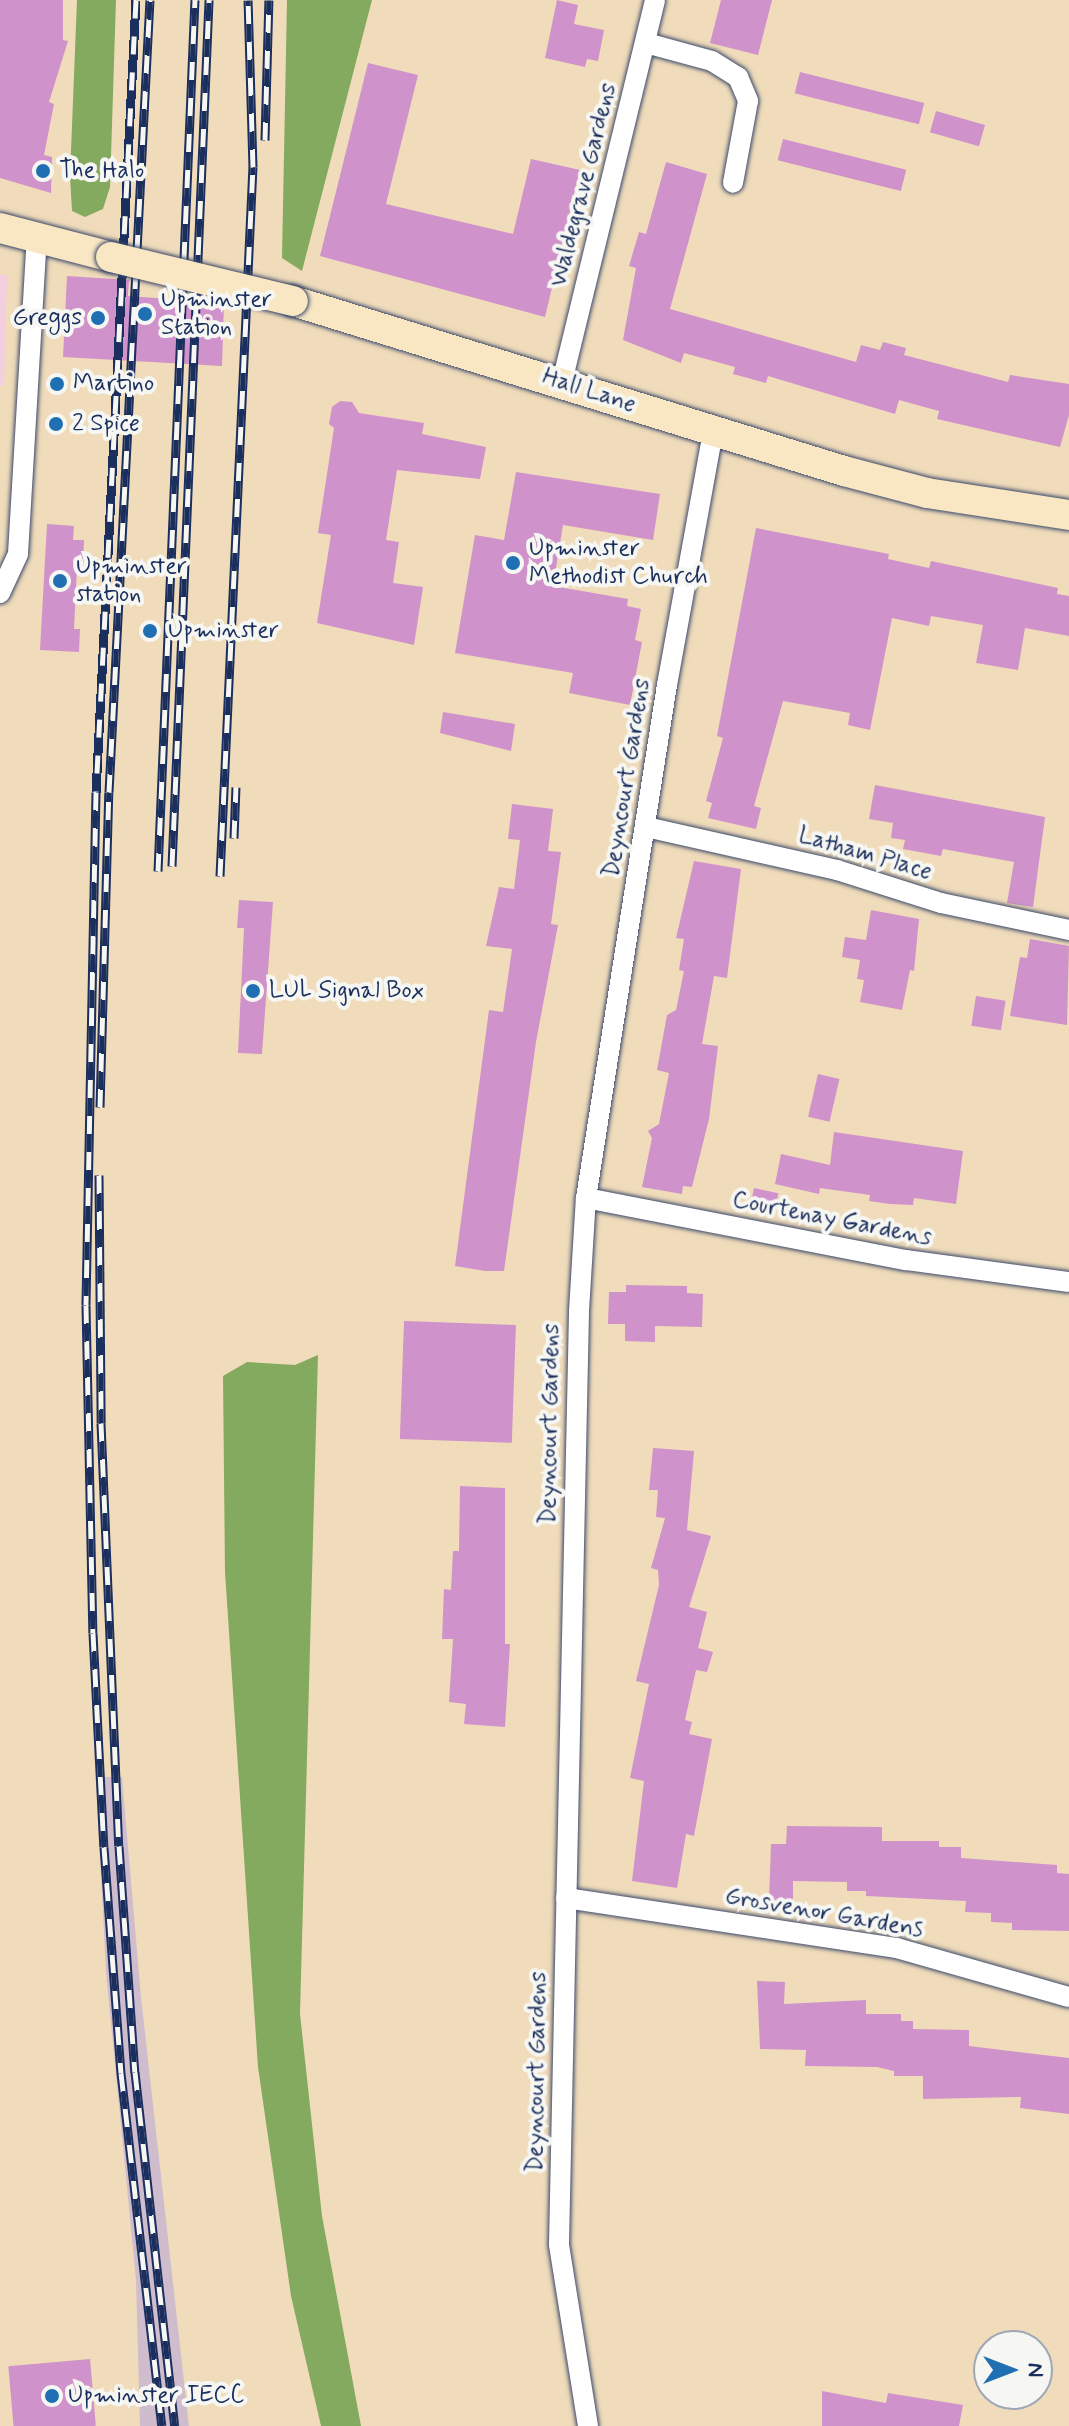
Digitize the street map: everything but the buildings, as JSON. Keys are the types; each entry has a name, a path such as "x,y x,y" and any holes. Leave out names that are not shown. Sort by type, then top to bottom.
{"street":[{"name":"Waldegrave Gardens","path":"562,382 655,0"},
{"path":"646,43 712,61 738,77 748,101 733,183"},
{"name":"Hall Lane","path":"0,228 293,301 713,431 927,493 1069,515"},
{"path":"0,593 18,554 37,238"},
{"name":"Deyncourt Gardens","path":"588,2426 559,2244 586,1198 713,431"},
{"name":"Latham Place","path":"646,827 837,870 941,903 1069,930"},
{"name":"Courtenay Gardens","path":"586,1198 906,1260 1069,1282"},
{"name":"Grosvenor Gardens","path":"566,1898 897,1948 1069,1997"}],"shaded area":[{"path":"0,274 7,276 4,386 0,386"},
{"path":"96,1777 122,1777 141,1997 189,2426 140,2426 136,2280 106,1972"}],"green space":[{"path":"77,0 116,0 110,187 103,209 85,217 72,211 70,176"},
{"path":"287,0 372,0 302,271 282,258"},
{"path":"318,1355 300,2014 322,2216 361,2426 321,2426 291,2296 258,2067 225,1572 223,1376 247,1362 295,1365"}],"railway":[{"path":"136,0 96,792 86,1305 93,1633 104,1847 121,2073 162,2426"},
{"path":"100,1107 109,792 150,0"},
{"path":"158,871 195,0"},
{"path":"172,866 209,0"},
{"path":"220,876 253,167 248,0"},
{"path":"265,140 269,0"},
{"path":"234,838 236,787"},
{"path":"99,1175 101,1423 119,1846 135,2072 175,2426"}],"place":[{"name":"The Halo","path":"43,171"},
{"name":"Upminster Station","path":"145,314"},
{"name":"Greggs","path":"98,318"},
{"name":"Martino","path":"57,384"},
{"name":"2 Spice","path":"56,424"},
{"name":"Upminster Methodist Church","path":"513,563"},
{"name":"Upminster station","path":"60,581"},
{"name":"Upminster","path":"150,631"},
{"name":"LUL Signal Box","path":"253,991"},
{"name":"Upminster IECC","path":"52,2396"}]}
